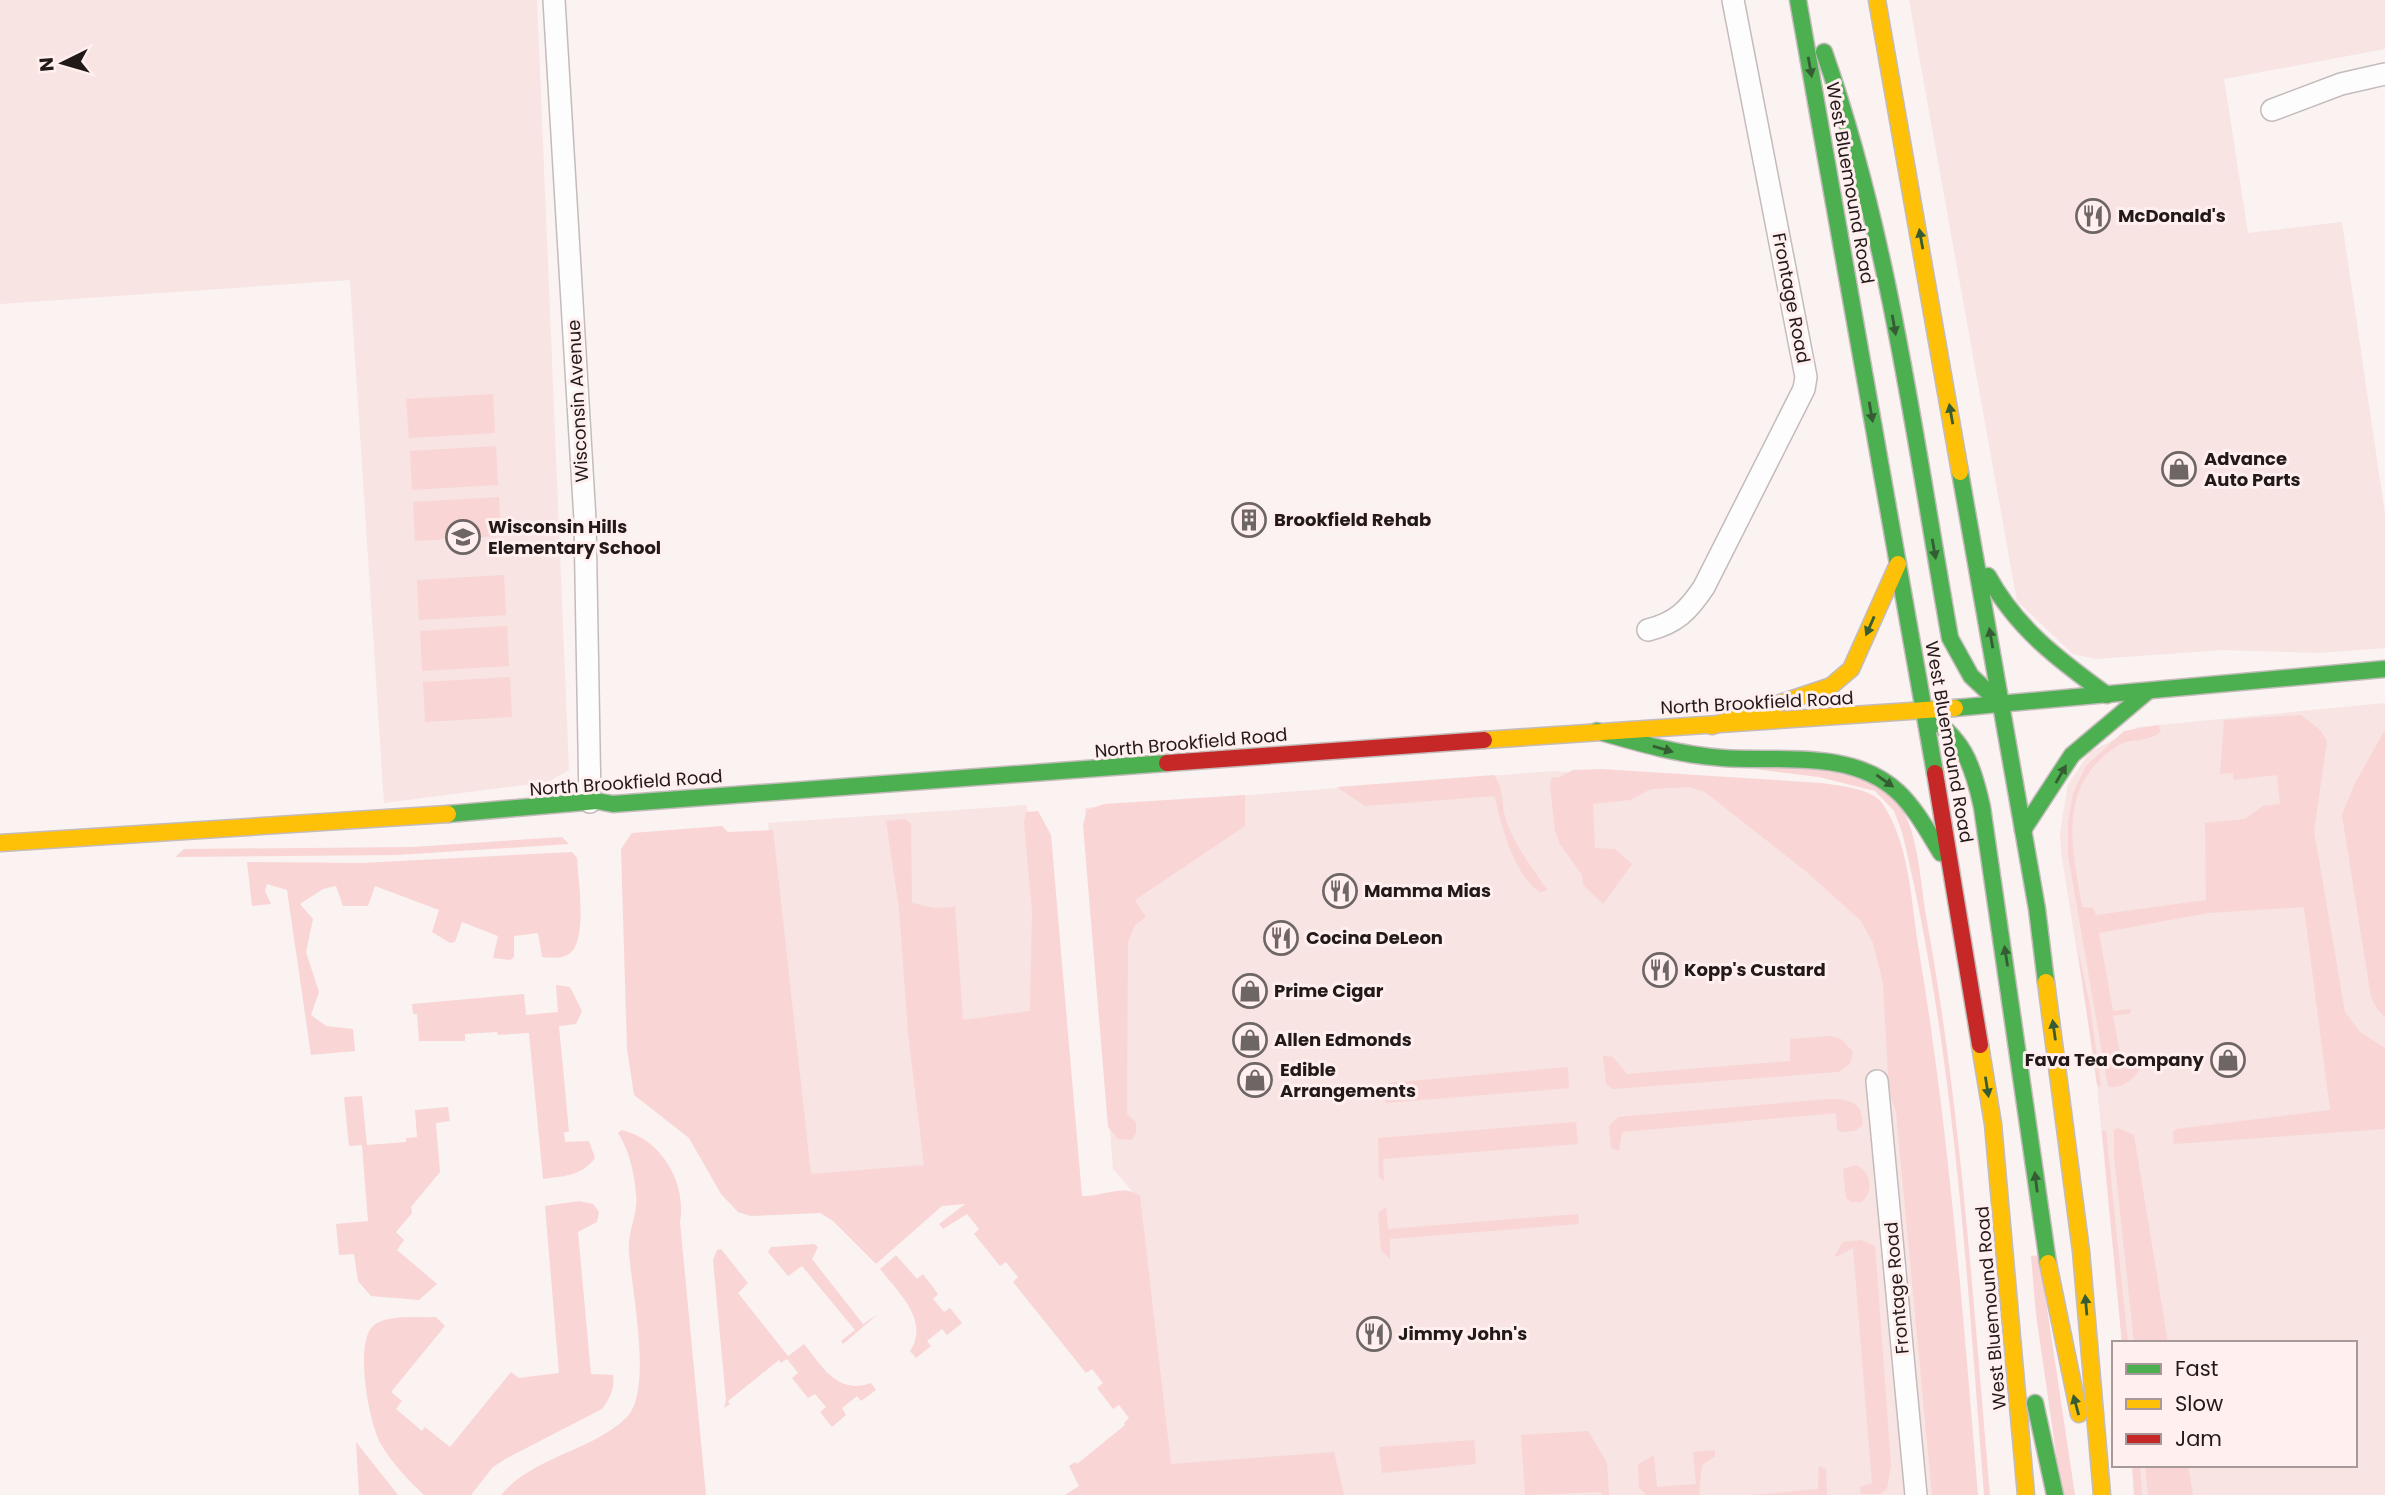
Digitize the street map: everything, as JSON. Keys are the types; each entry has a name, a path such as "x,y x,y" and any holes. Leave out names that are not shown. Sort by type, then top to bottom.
{"main road":[{"name":"West Bluemound Road","path":"1798,0 1953,875 1993,1124 2012,1311 2026,1495"},
{"path":"1804,0 1839,94 1884,271 1950,638 1962,667 1979,689 2003,706"},
{"path":"1877,0 2003,706 2065,1109 2101,1495"},
{"path":"1975,548 2002,606 2021,629 2039,647 2107,695"},
{"path":"1712,726 1831,686 1851,669 1898,564"},
{"name":"North Brookfield Road","path":"0,843 412,818 590,802 613,804 778,793 1597,731 1924,712 2385,669"},
{"path":"2023,830 2073,755 2148,691"},
{"path":"1924,712 1951,730 1965,750 1976,780 2006,955 2061,1347 2101,1495"},
{"path":"1597,731 1678,754 1804,759 1857,768 1882,777 1906,797 1929,830 1953,875"},
{"path":"2012,1311 2048,1450 2056,1495"}],"street":[{"name":"Wisconsin Avenue","path":"554,0 585,520 590,802"},
{"name":"Frontage Road","path":"1648,630 1677,620 1689,609 1704,587 1804,389 1806,377 1732,0"},
{"path":"2272,110 2341,84 2385,74"},
{"name":"Frontage Road","path":"1877,1081 1916,1495"}],"shaded area":[{"name":"Wisconsin Hills Elementary School","path":"0,0 537,0 569,770 548,782 384,803 350,280 0,304"},
{"path":"1909,0 2385,0 2385,49 2224,79 2248,233 2342,222 2385,514 2385,648 2318,653 2223,650 2095,659 2073,654 2017,601"},
{"path":"493,394 495,433 409,438 406,399"},
{"path":"496,446 498,485 412,490 410,451"},
{"path":"499,497 501,536 415,541 413,502"},
{"path":"504,575 506,615 419,620 417,580"},
{"path":"507,626 509,666 422,671 420,631"},
{"path":"510,677 512,717 425,722 423,682"},
{"path":"2385,703 2385,1495 2134,1495 2132,1467 2357,1467 2357,1341 2122,1341 2095,1065 2060,833 2068,784 2090,752 2138,727"},
{"path":"2301,715 2320,730 2327,741 2314,831 2345,1012 2360,1032 2385,1048 2385,1129 2174,1144 2173,1132 2176,1129 2330,1110 2304,907 2208,913 2099,933 2113,1011 2130,1009 2131,1013 2113,1016 2122,1064 2143,1063 2129,1081 2108,1087 2068,855 2068,823 2073,793 2086,766 2124,731 2158,725 2161,731 2157,735 2122,743 2098,762 2084,780 2076,799 2073,840 2082,907 2093,908 2096,915 2206,900 2205,823 2245,819 2263,806 2280,804 2277,775 2234,780 2233,773 2220,774 2224,720"},
{"path":"2385,730 2385,1017 2371,997 2342,815 2355,783"},
{"path":"1791,766 1837,772 1866,780 1879,787 1901,808 1911,831 1938,988 1957,1132 1990,1495 1984,1495 1964,1245 1946,1078 1920,913 1902,832 1894,811 1875,791 1819,777 1755,769"},
{"path":"1601,769 1822,783 1846,787 1877,798 1891,819 1908,874 1939,1086 1978,1495 1932,1495 1896,1112 1889,1092 1883,983 1873,943 1861,921 1808,873 1705,792 1690,787 1651,789 1630,800 1593,804 1595,848 1615,849 1632,864 1603,904 1583,885 1582,875 1560,844 1555,831 1550,785 1552,777 1558,778 1573,770"},
{"path":"1553,771 1703,780 1885,925 1942,1495 1325,1495 1168,1484 1139,1199 1113,1169 1085,808"},
{"path":"1494,775 1513,837 1547,890 1540,892 1531,885 1516,862 1495,796 1365,806 1337,787"},
{"path":"1245,795 1245,826 1135,900 1146,917 1135,925 1128,942 1127,1114 1136,1122 1136,1133 1131,1140 1118,1139 1108,1127 1083,825 1087,810 1104,804"},
{"path":"1027,805 1058,1191 804,1211 768,823"},
{"path":"1038,811 1051,835 1082,1196 1127,1191 1140,1196 1171,1464 1334,1452 1344,1495 1065,1495 1079,1486 1069,1466 1075,1462 1077,1464 1125,1425 1129,1418 1119,1405 1113,1409 1097,1388 1103,1383 1092,1369 1086,1373 1013,1282 1018,1277 1006,1262 1000,1266 974,1234 979,1229 967,1214 943,1229 939,1224 965,1204 942,1206 876,1264 833,1221 820,1213 751,1216 738,1212 721,1194 689,1138 634,1095 627,1049 621,849 632,833 722,826 728,832 773,830 811,1174 924,1165 908,1033 899,908 886,821 905,819 911,824 912,903 934,908 955,907 963,1020 1030,1011 1032,911 1024,822 1026,812"},
{"path":"562,837 569,844 397,855 175,857 184,849 413,847"},
{"path":"572,852 577,858 580,924 575,947 566,956 542,957 538,933 514,936 514,957 510,960 493,958 498,936 462,922 455,942 450,943 432,932 439,910 375,886 368,906 343,906 336,886 323,889 300,904 313,919 306,952 319,992 311,1015 326,1026 353,1029 355,1051 311,1055 287,890 267,884 265,891 271,904 252,906 247,862 362,863"},
{"path":"2077,945 2090,1006 2101,1087 2097,1085"},
{"path":"556,985 570,987 582,1011 576,1024 559,1026 569,1132 564,1132 565,1142 589,1141 595,1158 578,1172 543,1179 529,1033 465,1034 465,1041 419,1041 417,1014 413,1014 412,1004 524,994 526,1015 558,1012"},
{"path":"1830,1036 1841,1039 1853,1052 1850,1064 1838,1072 1613,1089 1606,1084 1603,1056 1613,1057 1627,1074 1790,1061 1790,1039"},
{"path":"1568,1067 1569,1088 1386,1103 1383,1089 1389,1083"},
{"path":"362,1096 367,1145 406,1142 406,1138 417,1137 415,1110 448,1107 450,1121 436,1123 440,1172 411,1207 412,1213 396,1232 404,1240 397,1250 437,1284 419,1300 371,1296 358,1281 354,1254 339,1255 336,1224 368,1221 362,1145 349,1146 344,1097"},
{"path":"1829,1099 1849,1101 1858,1107 1862,1126 1854,1131 1841,1132 1837,1129 1836,1113 1622,1132 1619,1151 1611,1148 1609,1126 1618,1117"},
{"path":"1576,1122 1578,1144 1383,1159 1384,1181 1379,1177 1378,1138"},
{"path":"2118,1128 2134,1135 2168,1341 2134,1341 2114,1155 2114,1130"},
{"path":"621,1130 648,1142 659,1152 675,1178 679,1192 706,1495 501,1495 529,1471 612,1429 626,1418 634,1405 639,1386 640,1363 629,1244 636,1201 631,1162 618,1133"},
{"path":"2102,1131 2106,1131 2128,1341 2122,1341"},
{"path":"1856,1165 1865,1172 1869,1182 1868,1192 1862,1202 1851,1202 1846,1198 1843,1169"},
{"path":"579,1201 593,1204 599,1212 597,1222 578,1232 591,1374 613,1375 610,1397 602,1409 493,1467 471,1495 424,1495 396,1466 377,1436 368,1404 364,1366 367,1335 379,1322 394,1318 436,1317 445,1326 391,1392 402,1401 396,1409 422,1431 425,1427 450,1447 511,1372 519,1378 559,1373 545,1206"},
{"path":"1386,1207 1388,1229 1578,1214 1579,1224 1390,1239 1390,1259 1381,1250 1378,1213"},
{"path":"1861,1240 1875,1246 1891,1465 1887,1489 1880,1494 1861,1494 1860,1487 1872,1483 1853,1248 1836,1257 1835,1255 1843,1242"},
{"path":"814,1244 818,1247 812,1259 863,1324 878,1314 843,1344 841,1341 855,1330 802,1266 788,1276 768,1252 771,1247"},
{"path":"721,1249 748,1283 738,1293 788,1356 804,1344 832,1377 849,1385 871,1383 876,1390 861,1401 857,1396 842,1408 846,1415 832,1427 820,1412 826,1407 815,1394 808,1398 792,1378 798,1373 787,1359 781,1363 779,1360 728,1401 730,1404 724,1408 726,1400 713,1260 717,1250"},
{"path":"896,1255 917,1279 923,1274 938,1294 933,1299 944,1312 950,1308 962,1323 947,1335 942,1329 927,1341 931,1346 916,1358 910,1351 916,1329 910,1308 880,1269"},
{"path":"2039,1255 2075,1495 2062,1495 2036,1314 2031,1256"},
{"path":"1588,1431 1607,1463 1609,1495 1602,1495 1601,1492 1525,1495 1521,1435"},
{"path":"1474,1440 1476,1464 1382,1473 1379,1447"},
{"path":"356,1442 398,1495 359,1495"},
{"path":"1715,1450 1715,1456 1702,1465 1699,1495 1646,1495 1639,1487 1638,1464 1654,1455 1657,1487 1696,1484 1693,1452"},
{"path":"1819,1466 1826,1469 1827,1495 1753,1495 1818,1489"},
{"path":"2132,1467 2140,1467 2142,1495 2134,1495"},
{"path":"2145,1467 2188,1467 2193,1495 2148,1495"}],"traffic: fast":[{"path":"1798,0 1935,773"},
{"path":"1824,52 1847,123 1884,268 1950,638 1971,676 2003,706"},
{"path":"1960,472 2037,909 2046,982"},
{"path":"1988,576 1999,595 2026,628 2056,656 2107,695"},
{"path":"1955,708 2385,669"},
{"path":"2023,830 2072,755 2148,691"},
{"path":"1924,712 1948,732 1964,752 1982,807 2048,1263"},
{"path":"1597,731 1691,754 1723,758 1815,760 1859,769 1880,778 1898,792 1941,853"},
{"path":"448,814 597,801 613,804 1167,763"},
{"path":"2035,1403 2055,1495"}],"traffic: slow":[{"path":"1877,0 1960,472"},
{"path":"1712,726 1831,686 1851,669 1898,564"},
{"path":"1484,740 1955,708"},
{"path":"0,843 448,814"},
{"path":"2046,982 2081,1251 2102,1495"},
{"path":"1980,1045 1993,1124 2026,1495"},
{"path":"2048,1263 2079,1414"}],"traffic: jam":[{"path":"1167,763 1484,740"},
{"path":"1935,773 1980,1045"}],"place":[{"name":"McDonald's","path":"2093,216"},
{"name":"Advance Auto Parts","path":"2179,469"},
{"name":"Brookfield Rehab","path":"1249,520"},
{"name":"Wisconsin Hills Elementary School","path":"463,537"},
{"name":"Mamma Mias","path":"1340,891"},
{"name":"Cocina DeLeon","path":"1281,938"},
{"name":"Kopp's Custard","path":"1660,970"},
{"name":"Prime Cigar","path":"1250,991"},
{"name":"Allen Edmonds","path":"1250,1040"},
{"name":"Fava Tea Company","path":"2228,1060"},
{"name":"Edible Arrangements","path":"1255,1080"},
{"name":"Jimmy John's","path":"1374,1334"}]}
